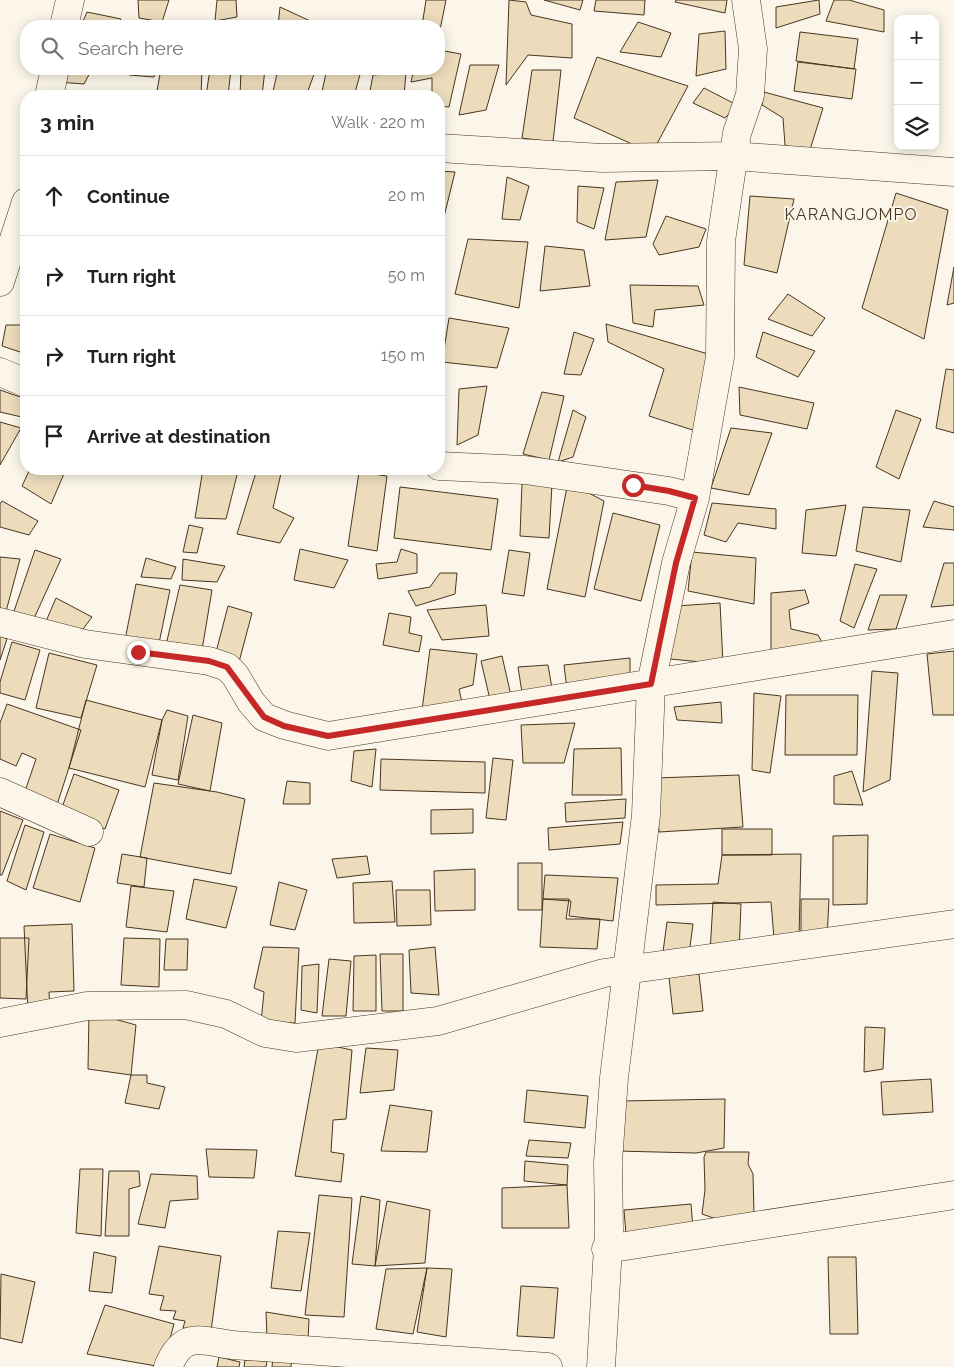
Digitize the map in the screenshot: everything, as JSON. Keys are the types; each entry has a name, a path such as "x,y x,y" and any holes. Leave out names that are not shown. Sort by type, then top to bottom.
{"street":[{"path":"65,20 70,0"},
{"path":"601,1367 606,1249 609,1230 608,1162 613,1096 606,974 646,815 637,686 676,563 683,494 720,357 721,241 733,156 751,86 754,49 746,0"},
{"path":"50,90 54,75"},
{"path":"445,148 602,158 733,156 954,172"},
{"path":"0,282 20,220"},
{"path":"0,372 20,380"},
{"path":"445,466 525,470 683,494"},
{"path":"0,622 85,644 209,661 227,667 264,717 284,726 328,736 954,634"},
{"path":"0,792 89,832"},
{"path":"0,1023 87,1006 186,1005 226,1014 265,1033 296,1038 438,1021 606,974 954,924"},
{"path":"606,1249 954,1195"},
{"path":"168,1367 178,1348 184,1343 194,1340 232,1345 548,1367"}],"building":[{"path":"138,0 169,0 163,20 139,18"},
{"path":"217,0 236,0 237,17 215,20"},
{"path":"426,0 446,0 442,20 423,20"},
{"path":"509,0 526,2 531,15 572,24 572,58 528,55 506,85"},
{"path":"544,0 583,0 580,10"},
{"path":"596,0 645,0 644,15 594,11"},
{"path":"676,0 727,0 725,13 675,2"},
{"path":"819,0 820,14 776,28 776,7"},
{"path":"834,0 849,0 884,10 884,32 826,21"},
{"path":"280,7 308,20 279,20"},
{"path":"87,12 121,19 120,20 84,20"},
{"path":"638,22 671,33 661,57 620,52"},
{"path":"725,31 726,69 696,76 699,34"},
{"path":"800,32 858,39 854,69 796,61"},
{"path":"445,51 461,54 449,107 445,107 445,90 432,90 432,78 411,82 413,75 445,75"},
{"path":"597,57 688,86 652,153 574,118"},
{"path":"798,62 856,69 852,99 794,91"},
{"path":"470,65 499,65 486,110 459,115"},
{"path":"532,70 561,70 553,142 522,138"},
{"path":"60,75 89,75 84,84 58,82"},
{"path":"129,75 154,75 154,77"},
{"path":"160,75 202,75 201,90 157,90"},
{"path":"209,75 230,75 229,90 207,90"},
{"path":"241,75 264,75 263,90 240,90"},
{"path":"277,75 314,75 308,90 273,90"},
{"path":"326,75 360,75 356,90 322,90"},
{"path":"373,75 406,75 404,90 370,90"},
{"path":"704,88 737,105 725,118 693,103"},
{"path":"764,92 823,108 809,153 785,145 783,118 762,105"},
{"path":"445,171 455,172 445,213"},
{"path":"507,177 529,186 520,220 502,219"},
{"path":"658,180 646,237 605,240 616,182"},
{"path":"578,186 604,188 594,229 577,222"},
{"path":"896,193 948,210 924,339 862,308"},
{"path":"750,196 794,199 777,273 744,265"},
{"path":"666,216 706,229 699,247 659,255 653,244"},
{"path":"468,239 528,242 519,308 455,294"},
{"path":"545,246 584,250 590,286 540,291"},
{"path":"954,267 954,303 947,305"},
{"path":"630,285 698,286 704,305 655,310 653,327 633,323"},
{"path":"788,294 825,318 812,336 768,319"},
{"path":"449,318 509,328 497,368 445,362 445,343"},
{"path":"606,324 715,356 702,433 649,416 664,369 608,342"},
{"path":"6,325 20,325 20,352 2,346"},
{"path":"574,332 594,339 581,375 564,374"},
{"path":"763,332 815,351 798,377 756,357"},
{"path":"946,369 954,370 954,433 936,428"},
{"path":"487,386 478,435 457,445 459,389"},
{"path":"739,387 814,403 807,429 740,415"},
{"path":"0,390 20,397 20,417 0,412"},
{"path":"542,392 564,396 549,460 523,454"},
{"path":"573,410 586,417 573,457 558,462"},
{"path":"896,410 921,419 899,479 876,467"},
{"path":"0,422 20,428 20,430 0,465"},
{"path":"731,428 772,433 749,495 711,488"},
{"path":"27,475 63,475 51,504 22,486"},
{"path":"202,475 237,475 226,519 195,518"},
{"path":"255,475 281,475 273,508 294,518 280,543 237,534"},
{"path":"359,475 387,476 377,551 348,546"},
{"path":"568,482 604,501 585,597 547,589"},
{"path":"522,483 552,484 549,538 520,536"},
{"path":"400,487 498,499 491,550 394,538"},
{"path":"2,501 38,521 29,535 0,527 0,504"},
{"path":"934,501 954,507 954,530 923,527"},
{"path":"712,503 776,509 776,529 738,523 726,542 704,535"},
{"path":"846,505 836,556 802,553 806,510"},
{"path":"863,507 910,510 901,562 856,551"},
{"path":"613,513 660,525 641,601 594,589"},
{"path":"189,525 203,528 197,553 183,552"},
{"path":"300,549 348,560 334,588 294,580"},
{"path":"401,549 417,554 417,573 378,579 376,564 397,562"},
{"path":"35,550 61,559 31,625 12,617"},
{"path":"509,550 530,553 524,596 502,593"},
{"path":"692,552 756,558 754,604 688,591"},
{"path":"0,557 20,559 4,619 0,618"},
{"path":"146,558 176,567 171,579 141,577"},
{"path":"183,559 225,566 217,582 182,580"},
{"path":"944,563 954,563 954,605 931,607"},
{"path":"855,564 877,569 854,628 840,621"},
{"path":"440,573 457,573 455,594 416,606 408,591 430,587"},
{"path":"136,584 170,590 158,648 125,640"},
{"path":"180,585 212,590 202,650 166,645"},
{"path":"805,590 809,603 789,610 791,629 818,635 827,651 771,658 771,593"},
{"path":"880,595 907,595 896,629 868,630"},
{"path":"56,598 92,617 77,637 44,626"},
{"path":"720,603 723,664 670,659 676,606"},
{"path":"486,605 489,636 442,640 427,610"},
{"path":"228,606 252,613 239,662 215,656"},
{"path":"389,613 411,617 409,633 422,636 419,652 383,645"},
{"path":"0,636 7,639 0,660"},
{"path":"12,642 40,650 25,700 0,693 0,682"},
{"path":"430,649 477,654 473,685 459,689 463,707 421,718"},
{"path":"954,651 954,715 933,715 927,654"},
{"path":"49,653 97,665 81,718 36,708"},
{"path":"502,656 512,700 491,704 481,661"},
{"path":"630,658 630,686 567,690 564,665"},
{"path":"548,665 553,694 523,699 518,667"},
{"path":"872,671 898,673 890,780 863,792"},
{"path":"754,693 781,696 770,773 752,770"},
{"path":"786,695 858,695 857,755 785,755"},
{"path":"86,700 162,720 145,787 69,768"},
{"path":"721,702 722,723 677,720 674,707"},
{"path":"7,704 81,730 56,808 23,797 36,759 22,753 16,766 0,759 0,723"},
{"path":"167,710 188,716 178,780 152,775 162,720"},
{"path":"193,715 222,723 210,791 178,784"},
{"path":"575,723 564,763 523,763 521,725"},
{"path":"621,748 622,795 572,795 574,749"},
{"path":"376,749 372,787 351,781 354,751"},
{"path":"493,758 513,760 506,820 486,818"},
{"path":"381,759 485,762 485,793 380,790"},
{"path":"852,771 863,805 834,804 834,776"},
{"path":"74,774 119,790 105,829 60,813"},
{"path":"739,775 743,827 659,832 656,778"},
{"path":"287,781 310,783 310,804 283,804"},
{"path":"154,783 217,792 245,799 231,874 140,857"},
{"path":"626,799 625,818 566,822 565,803"},
{"path":"473,809 473,833 431,834 431,810"},
{"path":"0,811 23,820 2,875 0,875"},
{"path":"623,822 620,844 549,850 548,828"},
{"path":"25,825 44,832 26,890 7,881"},
{"path":"722,829 772,829 772,855 722,855"},
{"path":"50,834 95,848 80,902 33,888"},
{"path":"868,835 867,904 833,905 833,836"},
{"path":"122,854 147,858 144,887 117,883"},
{"path":"801,854 799,938 774,938 771,902 656,905 656,885 718,884 722,855"},
{"path":"367,856 370,874 337,878 332,859"},
{"path":"518,863 542,863 542,910 518,910"},
{"path":"475,869 475,910 435,911 434,871"},
{"path":"545,875 618,878 613,921 569,916 571,901 543,899"},
{"path":"194,879 237,887 226,928 186,919"},
{"path":"392,881 395,922 354,923 353,883"},
{"path":"279,882 307,890 295,930 270,925"},
{"path":"131,886 174,891 167,932 126,927"},
{"path":"396,890 430,890 431,925 397,926"},
{"path":"543,899 569,899 566,919 600,919 597,949 540,947"},
{"path":"801,899 829,899 827,940 801,940"},
{"path":"713,902 741,904 739,954 710,952"},
{"path":"667,922 693,924 689,954 663,952"},
{"path":"72,924 74,991 49,992 50,1011 28,1012 24,926"},
{"path":"0,938 29,938 26,999 0,998"},
{"path":"124,938 160,939 159,987 121,985"},
{"path":"166,939 188,939 187,970 164,970"},
{"path":"263,947 299,948 295,1023 261,1022 264,992 254,988"},
{"path":"435,947 439,995 411,993 409,950"},
{"path":"380,954 403,954 403,1011 382,1011"},
{"path":"376,955 376,1011 353,1011 354,956"},
{"path":"329,959 351,961 346,1016 322,1016"},
{"path":"319,964 317,1013 301,1010 302,966"},
{"path":"699,974 703,1011 673,1014 669,977"},
{"path":"89,1012 136,1025 131,1075 88,1069"},
{"path":"865,1027 885,1028 883,1069 864,1072"},
{"path":"319,1043 352,1050 346,1119 333,1120 331,1152 344,1154 341,1182 295,1176"},
{"path":"366,1048 398,1050 394,1090 360,1093"},
{"path":"131,1075 147,1075 147,1083 165,1087 159,1109 125,1103"},
{"path":"931,1079 933,1112 883,1115 881,1082"},
{"path":"527,1090 588,1096 585,1128 524,1122"},
{"path":"725,1099 724,1148 696,1153 617,1151 623,1101"},
{"path":"390,1105 432,1111 427,1152 381,1151"},
{"path":"529,1140 571,1143 568,1158 526,1156"},
{"path":"206,1149 257,1150 254,1178 209,1177"},
{"path":"706,1152 749,1152 748,1164 753,1174 754,1214 719,1220 702,1214 705,1190 704,1157"},
{"path":"525,1161 568,1165 567,1185 524,1181"},
{"path":"80,1169 103,1169 101,1236 76,1233"},
{"path":"109,1171 139,1171 140,1186 129,1189 129,1236 105,1236"},
{"path":"151,1174 197,1176 198,1199 170,1201 165,1228 138,1224"},
{"path":"567,1185 569,1228 502,1228 502,1188"},
{"path":"319,1195 352,1198 344,1317 305,1315"},
{"path":"361,1196 380,1200 375,1266 352,1264"},
{"path":"387,1201 430,1210 425,1263 375,1266"},
{"path":"691,1204 693,1228 626,1234 624,1210"},
{"path":"278,1231 310,1233 301,1291 271,1288"},
{"path":"159,1246 221,1256 211,1331 183,1328 185,1321 173,1319 176,1311 160,1310 164,1296 149,1294"},
{"path":"94,1252 116,1257 112,1293 89,1291"},
{"path":"828,1257 856,1257 858,1334 830,1334"},
{"path":"427,1268 452,1269 446,1337 417,1332"},
{"path":"427,1268 413,1334 376,1329 386,1269"},
{"path":"1,1274 35,1282 22,1343 0,1338"},
{"path":"521,1286 558,1288 554,1338 517,1336"},
{"path":"105,1305 174,1324 162,1367 87,1354"},
{"path":"266,1312 309,1319 308,1341 267,1338"},
{"path":"219,1357 240,1362 239,1367 217,1367"},
{"path":"273,1357 292,1357 291,1367 272,1367"},
{"path":"245,1360 267,1361 266,1367 244,1367"}],"district":[{"name":"KARANGJOMPO","path":"851,214"}],"route":[{"path":"138,652 209,661 227,667 235,675 251,702 264,717 284,726 328,736 651,684 676,563 695,498 684,494 633,485"}]}
